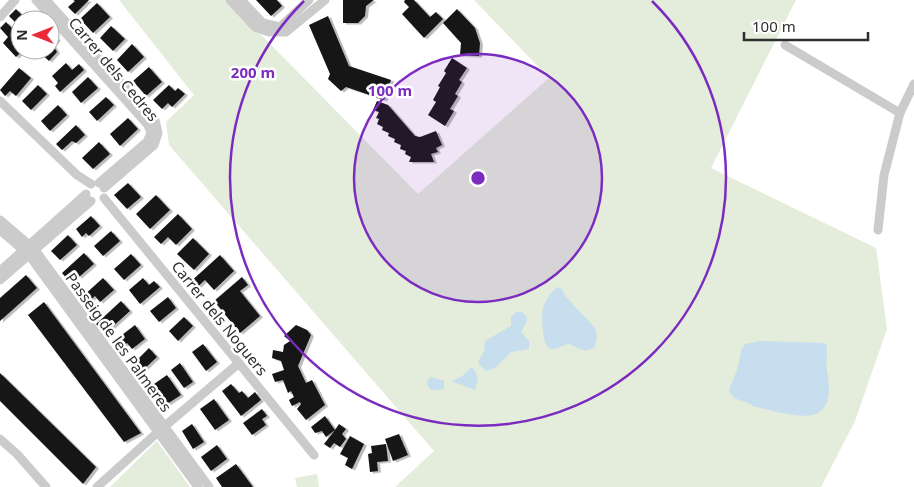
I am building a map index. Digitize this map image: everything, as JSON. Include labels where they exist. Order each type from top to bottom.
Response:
[{"type":"street","points":[[0,17],[15,0]]},
{"type":"street","name":"Carrer dels Cedres","points":[[36,0],[154,133]]},
{"type":"street","name":"Carrer dels Cedres","points":[[46,0],[155,120],[154,133]]},
{"type":"street","points":[[230,0],[256,27],[268,32],[286,32],[324,0]]},
{"type":"street","points":[[241,0],[263,23],[280,27],[309,0]]},
{"type":"street","points":[[785,45],[900,113]]},
{"type":"street","points":[[878,230],[884,175],[900,113],[914,84]]},
{"type":"street","points":[[0,101],[93,190],[98,202],[106,194],[93,190]]},
{"type":"street","points":[[0,280],[93,190],[154,145],[154,133]]},
{"type":"street","name":"Carrer dels Noguers","points":[[104,198],[314,455]]},
{"type":"street","name":"Passeig de les Palmeres","points":[[0,220],[29,250],[161,429],[209,487]]},
{"type":"street","name":"Passeig de les Palmeres","points":[[0,230],[29,250]]},
{"type":"street","points":[[0,271],[29,250]]},
{"type":"street","points":[[97,487],[161,429],[239,363]]},
{"type":"street","name":"Passeig de les Palmeres","points":[[161,429],[198,487]]},
{"type":"street","points":[[0,439],[17,454],[46,487]]},
{"type":"green space","points":[[119,0],[227,0],[418,194],[549,78],[474,0],[796,0],[711,168],[876,248],[887,329],[855,421],[821,487],[395,487],[434,451],[169,145],[166,122],[194,95]]},
{"type":"green space","points":[[157,441],[190,487],[110,487]]},
{"type":"green space","points":[[317,474],[319,487],[297,487],[295,478]]},
{"type":"water","points":[[557,287],[562,289],[566,297],[595,328],[597,335],[595,347],[585,350],[569,344],[552,349],[547,347],[542,323],[542,311],[547,299]]},
{"type":"water","points":[[516,312],[522,312],[527,317],[521,332],[529,341],[529,349],[511,352],[495,368],[486,371],[478,363],[484,351],[485,341],[511,326],[511,317]]},
{"type":"water","points":[[760,341],[826,344],[829,391],[826,405],[819,412],[809,416],[782,413],[752,406],[734,398],[729,391],[737,370],[742,348],[745,344]]},
{"type":"water","points":[[471,368],[474,369],[478,379],[475,390],[451,381],[461,377]]},
{"type":"water","points":[[431,377],[444,381],[444,389],[432,390],[428,387],[427,381]]},
{"type":"building","points":[[73,0],[89,0],[75,14],[68,7],[75,1]]},
{"type":"building","points":[[256,0],[277,0],[282,6],[271,16]]},
{"type":"building","points":[[343,0],[374,0],[366,6],[365,16],[358,23],[343,23]]},
{"type":"building","points":[[405,0],[414,0],[430,17],[436,12],[443,19],[424,38],[402,14],[409,7],[404,2]]},
{"type":"building","points":[[97,3],[110,17],[93,33],[80,19]]},
{"type":"building","points":[[457,9],[475,28],[480,43],[479,56],[460,55],[461,43],[443,23]]},
{"type":"building","points":[[328,16],[349,66],[391,80],[384,100],[346,87],[341,91],[328,79],[330,74],[309,25]]},
{"type":"building","points":[[6,22],[10,26],[10,51],[3,43],[8,37],[0,28]]},
{"type":"building","points":[[111,26],[125,39],[113,51],[100,38]]},
{"type":"building","points":[[132,44],[144,57],[128,72],[117,60]]},
{"type":"building","points":[[452,58],[467,68],[459,80],[462,82],[455,94],[458,96],[450,109],[454,111],[445,126],[428,115],[436,102],[433,100],[440,87],[438,86],[446,73],[444,71]]},
{"type":"building","points":[[66,63],[72,70],[79,64],[84,70],[60,92],[55,86],[58,83],[52,76]]},
{"type":"building","points":[[149,67],[162,82],[146,96],[133,81]]},
{"type":"building","points":[[19,68],[31,78],[16,96],[10,91],[5,96],[0,90]]},
{"type":"building","points":[[88,77],[98,88],[81,103],[72,92]]},
{"type":"building","points":[[38,85],[47,94],[31,110],[22,101]]},
{"type":"building","points":[[169,85],[175,91],[178,88],[185,94],[172,107],[168,103],[162,109],[153,100]]},
{"type":"building","points":[[106,97],[114,105],[97,121],[89,112]]},
{"type":"building","points":[[377,101],[388,105],[415,136],[420,137],[436,131],[442,145],[436,148],[438,152],[431,154],[434,162],[409,162],[411,157],[405,154],[406,151],[400,149],[401,145],[394,142],[395,139],[388,136],[389,133],[382,130],[383,127],[377,124],[379,119],[376,118],[379,112],[373,110]]},
{"type":"building","points":[[58,105],[67,115],[50,131],[41,121]]},
{"type":"building","points":[[128,118],[138,129],[120,146],[110,134]]},
{"type":"building","points":[[76,125],[85,135],[76,143],[72,141],[62,150],[56,144]]},
{"type":"building","points":[[99,142],[110,154],[93,169],[82,158]]},
{"type":"building","points":[[128,183],[141,197],[127,209],[114,195]]},
{"type":"building","points":[[156,195],[170,210],[150,229],[136,214]]},
{"type":"building","points":[[178,214],[192,229],[176,245],[168,237],[161,244],[154,237]]},
{"type":"building","points":[[91,216],[100,226],[89,236],[86,233],[82,237],[76,229]]},
{"type":"building","points":[[111,231],[120,241],[103,256],[94,246]]},
{"type":"building","points":[[68,235],[77,245],[60,260],[51,251]]},
{"type":"building","points":[[193,238],[209,254],[194,270],[177,254]]},
{"type":"building","points":[[84,253],[94,264],[79,277],[75,273],[68,280],[62,273]]},
{"type":"building","points":[[131,254],[141,265],[124,280],[114,269]]},
{"type":"building","points":[[220,255],[234,271],[214,290],[205,280],[193,291],[188,284]]},
{"type":"building","points":[[26,275],[37,288],[0,321],[0,298]]},
{"type":"building","points":[[242,277],[248,285],[240,291],[260,316],[240,333],[214,301]]},
{"type":"building","points":[[103,278],[114,290],[100,302],[95,296],[88,302],[83,296]]},
{"type":"building","points":[[143,278],[149,285],[154,281],[160,287],[140,304],[129,290]]},
{"type":"building","points":[[168,297],[176,308],[159,322],[150,311]]},
{"type":"building","points":[[121,301],[130,311],[110,329],[106,324],[101,329],[96,324]]},
{"type":"building","points":[[44,302],[141,433],[124,442],[28,315]]},
{"type":"building","points":[[184,317],[193,326],[178,341],[169,331]]},
{"type":"building","points":[[135,325],[145,339],[132,349],[127,343],[120,348],[114,341]]},
{"type":"building","points":[[296,325],[307,330],[311,335],[298,366],[306,383],[312,380],[325,405],[306,420],[297,409],[301,404],[300,402],[292,406],[289,400],[294,397],[291,391],[288,393],[283,380],[275,382],[272,374],[284,370],[281,361],[272,358],[273,350],[283,352],[284,345],[290,341],[284,336]]},
{"type":"building","points":[[203,344],[217,362],[206,371],[192,352]]},
{"type":"building","points":[[149,348],[157,357],[141,372],[133,364]]},
{"type":"building","points":[[180,363],[193,382],[184,388],[171,370]]},
{"type":"building","points":[[0,373],[96,467],[83,484],[0,401]]},
{"type":"building","points":[[167,375],[181,395],[167,404],[154,384]]},
{"type":"building","points":[[231,384],[239,393],[242,391],[248,398],[255,392],[261,400],[241,416],[222,391]]},
{"type":"building","points":[[214,399],[229,420],[215,430],[200,409]]},
{"type":"building","points":[[262,409],[267,416],[262,419],[266,425],[252,435],[243,423]]},
{"type":"building","points":[[325,416],[335,430],[326,437],[322,431],[315,433],[311,427]]},
{"type":"building","points":[[192,424],[204,442],[193,449],[182,431]]},
{"type":"building","points":[[339,424],[346,429],[342,434],[346,439],[340,447],[334,443],[330,448],[324,444]]},
{"type":"building","points":[[399,434],[408,455],[393,461],[385,439]]},
{"type":"building","points":[[350,436],[364,444],[352,469],[345,465],[348,458],[340,454]]},
{"type":"building","points":[[386,444],[388,461],[377,462],[378,471],[370,472],[368,454],[372,453],[371,446]]},
{"type":"building","points":[[217,445],[227,459],[211,471],[201,457]]},
{"type":"building","points":[[236,464],[253,487],[222,487],[216,478]]}]
